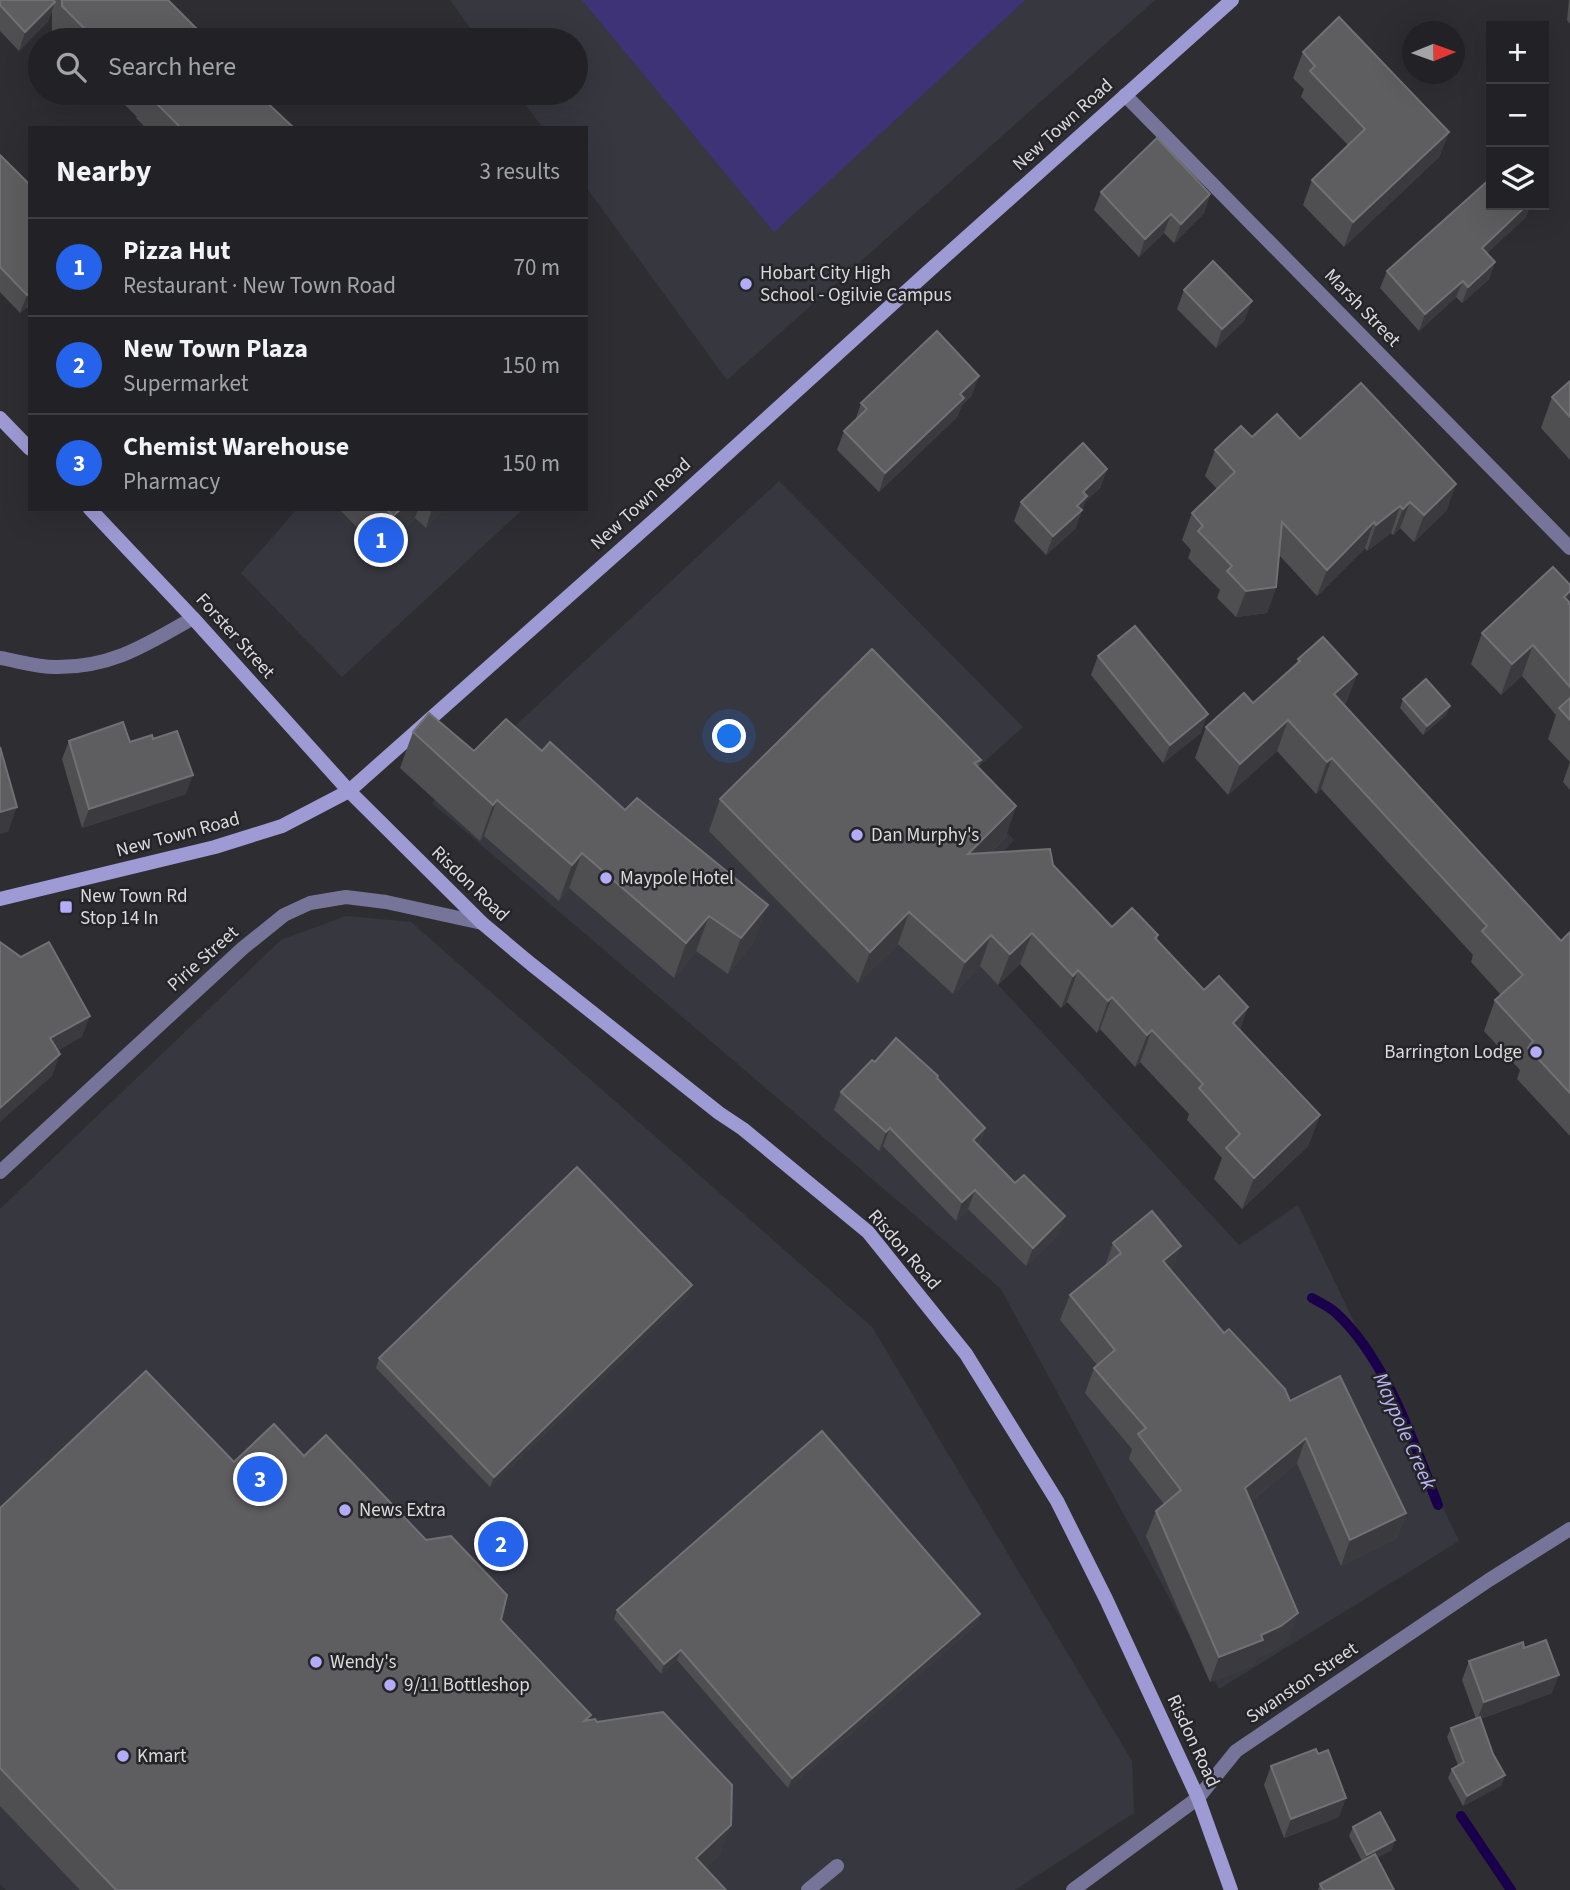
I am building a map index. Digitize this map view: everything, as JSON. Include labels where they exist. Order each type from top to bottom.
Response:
[{"type":"street","name":"New Town Road","points":[[0,899],[215,847],[282,826],[349,791],[1232,0]]},
{"type":"street","name":"Marsh Street","points":[[1125,95],[1570,548]]},
{"type":"street","points":[[0,418],[28,447]]},
{"type":"street","name":"Forster Street","points":[[92,511],[193,618],[349,791]]},
{"type":"street","points":[[0,658],[52,667],[91,665],[135,651],[193,618]]},
{"type":"street","name":"Risdon Road","points":[[349,791],[482,923],[541,973],[743,1129],[867,1232],[966,1354],[1057,1501],[1107,1600],[1198,1798],[1231,1890]]},
{"type":"street","name":"Pirie Street","points":[[0,1172],[243,948],[284,915],[310,903],[346,897],[386,902],[482,923]]},
{"type":"street","name":"Swanston Street","points":[[1073,1890],[1198,1798],[1236,1751],[1489,1580],[1570,1529]]},
{"type":"street","points":[[808,1890],[837,1866]]},
{"type":"shaded area","name":"Hobart City High School - Ogilvie Campus","points":[[450,0],[1155,0],[727,380],[588,190],[588,126],[542,126],[526,105],[588,105],[588,28],[470,28]]},
{"type":"shaded area","points":[[582,0],[1025,0],[774,232]]},
{"type":"shaded area","points":[[779,481],[1023,727],[967,777],[980,804],[1014,840],[939,921],[1239,1245],[1298,1205],[1459,1541],[1219,1689],[1001,1289],[432,803]]},
{"type":"shaded area","points":[[295,511],[521,511],[342,677],[241,573]]},
{"type":"shaded area","points":[[346,916],[411,922],[872,1327],[1132,1761],[1134,1813],[1015,1890],[6,1890],[0,1884],[0,1209],[281,940]]},
{"type":"building","points":[[0,0],[55,2],[25,32],[0,5]]},
{"type":"building","points":[[62,0],[168,0],[196,28],[84,28],[62,6]]},
{"type":"building","points":[[1339,17],[1449,132],[1353,222],[1312,180],[1365,129],[1310,71],[1315,66],[1303,52]]},
{"type":"building","points":[[158,105],[270,105],[292,126],[179,126]]},
{"type":"building","points":[[1157,138],[1210,194],[1181,224],[1171,214],[1145,239],[1101,192]]},
{"type":"building","points":[[0,155],[28,183],[27,295],[0,267]]},
{"type":"building","points":[[1486,182],[1486,210],[1522,210],[1482,248],[1495,262],[1468,287],[1463,281],[1425,314],[1387,271]]},
{"type":"building","points":[[1213,261],[1252,301],[1222,329],[1184,290]]},
{"type":"building","points":[[937,331],[979,376],[960,394],[964,398],[885,473],[844,431],[867,409],[861,403]]},
{"type":"building","points":[[1570,381],[1570,417],[1552,397]]},
{"type":"building","points":[[1361,383],[1456,484],[1424,515],[1410,502],[1403,509],[1400,506],[1376,525],[1374,522],[1327,570],[1282,522],[1276,587],[1246,591],[1227,571],[1232,566],[1198,531],[1203,526],[1192,513],[1235,472],[1215,450],[1241,426],[1252,437],[1277,414],[1300,439]]},
{"type":"building","points":[[1083,443],[1107,469],[1083,492],[1087,496],[1077,506],[1082,510],[1053,536],[1021,502]]},
{"type":"building","points":[[1553,567],[1570,585],[1570,591],[1564,597],[1570,603],[1570,687],[1533,645],[1512,664],[1482,633]]},
{"type":"building","points":[[1135,626],[1208,714],[1170,745],[1098,656]]},
{"type":"building","points":[[1323,637],[1357,674],[1334,694],[1561,941],[1570,932],[1570,1093],[1528,1048],[1533,1041],[1495,1000],[1523,975],[1482,931],[1487,926],[1332,758],[1327,762],[1288,720],[1240,764],[1206,727],[1244,693],[1253,703]]},
{"type":"building","points":[[872,649],[981,760],[974,763],[1016,806],[968,854],[1050,849],[1053,865],[1112,927],[1132,908],[1158,935],[1155,938],[1204,990],[1219,976],[1248,1007],[1233,1023],[1320,1115],[1254,1178],[1226,1148],[1240,1134],[1199,1088],[1203,1084],[1152,1030],[1147,1035],[1112,997],[1108,1001],[1078,970],[1073,976],[1032,933],[1010,954],[991,935],[965,962],[909,912],[870,952],[720,799]]},
{"type":"building","points":[[1426,679],[1450,706],[1427,726],[1403,699]]},
{"type":"building","points":[[1570,698],[1570,720],[1559,708]]},
{"type":"building","points":[[429,713],[474,751],[506,719],[542,751],[550,742],[625,810],[637,798],[768,905],[741,938],[709,916],[686,943],[582,853],[572,865],[497,800],[493,805],[413,732]]},
{"type":"building","points":[[123,722],[130,742],[152,735],[153,739],[177,731],[193,775],[89,809],[69,741]]},
{"type":"building","points":[[0,747],[17,807],[0,812]]},
{"type":"building","points":[[0,942],[21,957],[49,942],[90,1016],[50,1038],[60,1054],[0,1108]]},
{"type":"building","points":[[896,1038],[938,1076],[985,1128],[973,1140],[1015,1183],[1024,1175],[1065,1216],[1033,1248],[975,1190],[962,1202],[890,1128],[886,1132],[841,1092],[872,1060],[875,1062]]},
{"type":"building","points":[[577,1167],[692,1285],[494,1477],[379,1358]]},
{"type":"building","points":[[1152,1211],[1181,1246],[1163,1261],[1224,1333],[1229,1329],[1285,1389],[1290,1401],[1340,1376],[1406,1513],[1350,1540],[1306,1438],[1245,1488],[1298,1613],[1281,1626],[1261,1635],[1263,1640],[1219,1657],[1156,1511],[1181,1490],[1138,1434],[1146,1428],[1094,1368],[1115,1350],[1070,1295],[1121,1253],[1113,1243]]},
{"type":"building","points":[[146,1371],[234,1462],[274,1424],[304,1456],[326,1435],[426,1540],[451,1536],[507,1595],[501,1620],[591,1715],[584,1721],[595,1719],[597,1722],[663,1712],[732,1785],[731,1825],[696,1858],[726,1890],[116,1890],[0,1768],[0,1508]]},
{"type":"building","points":[[822,1431],[980,1614],[792,1778],[681,1650],[664,1664],[617,1610]]},
{"type":"building","points":[[1546,1640],[1559,1675],[1484,1702],[1469,1661],[1523,1642],[1524,1648]]},
{"type":"building","points":[[1480,1717],[1493,1754],[1505,1775],[1467,1796],[1452,1769],[1464,1762],[1451,1728]]},
{"type":"building","points":[[1316,1749],[1318,1754],[1328,1750],[1346,1798],[1291,1819],[1271,1766]]},
{"type":"building","points":[[1380,1812],[1395,1840],[1367,1855],[1353,1827]]},
{"type":"building","points":[[1375,1854],[1394,1890],[1323,1890],[1320,1884]]},
{"type":"waterway","name":"Maypole Creek","points":[[1312,1298],[1335,1312],[1353,1331],[1384,1377],[1397,1402],[1438,1505]]},
{"type":"waterway","name":"Maypole Creek","points":[[1461,1816],[1511,1890]]},
{"type":"place","name":"Hobart City High School - Ogilvie Campus","points":[[746,284]]},
{"type":"place","name":"Pizza Hut","points":[[381,540]]},
{"type":"place","name":"Dan Murphy's","points":[[857,835]]},
{"type":"place","name":"Maypole Hotel","points":[[606,878]]},
{"type":"place","name":"New Town Rd Stop 14 In","points":[[66,907]]},
{"type":"place","name":"Barrington Lodge","points":[[1536,1052]]},
{"type":"place","name":"Chemist Warehouse","points":[[260,1479]]},
{"type":"place","name":"News Extra","points":[[345,1510]]},
{"type":"place","name":"New Town Plaza","points":[[501,1544]]},
{"type":"place","name":"Wendy's","points":[[316,1662]]},
{"type":"place","name":"9/11 Bottleshop","points":[[390,1685]]},
{"type":"place","name":"Kmart","points":[[123,1756]]}]
